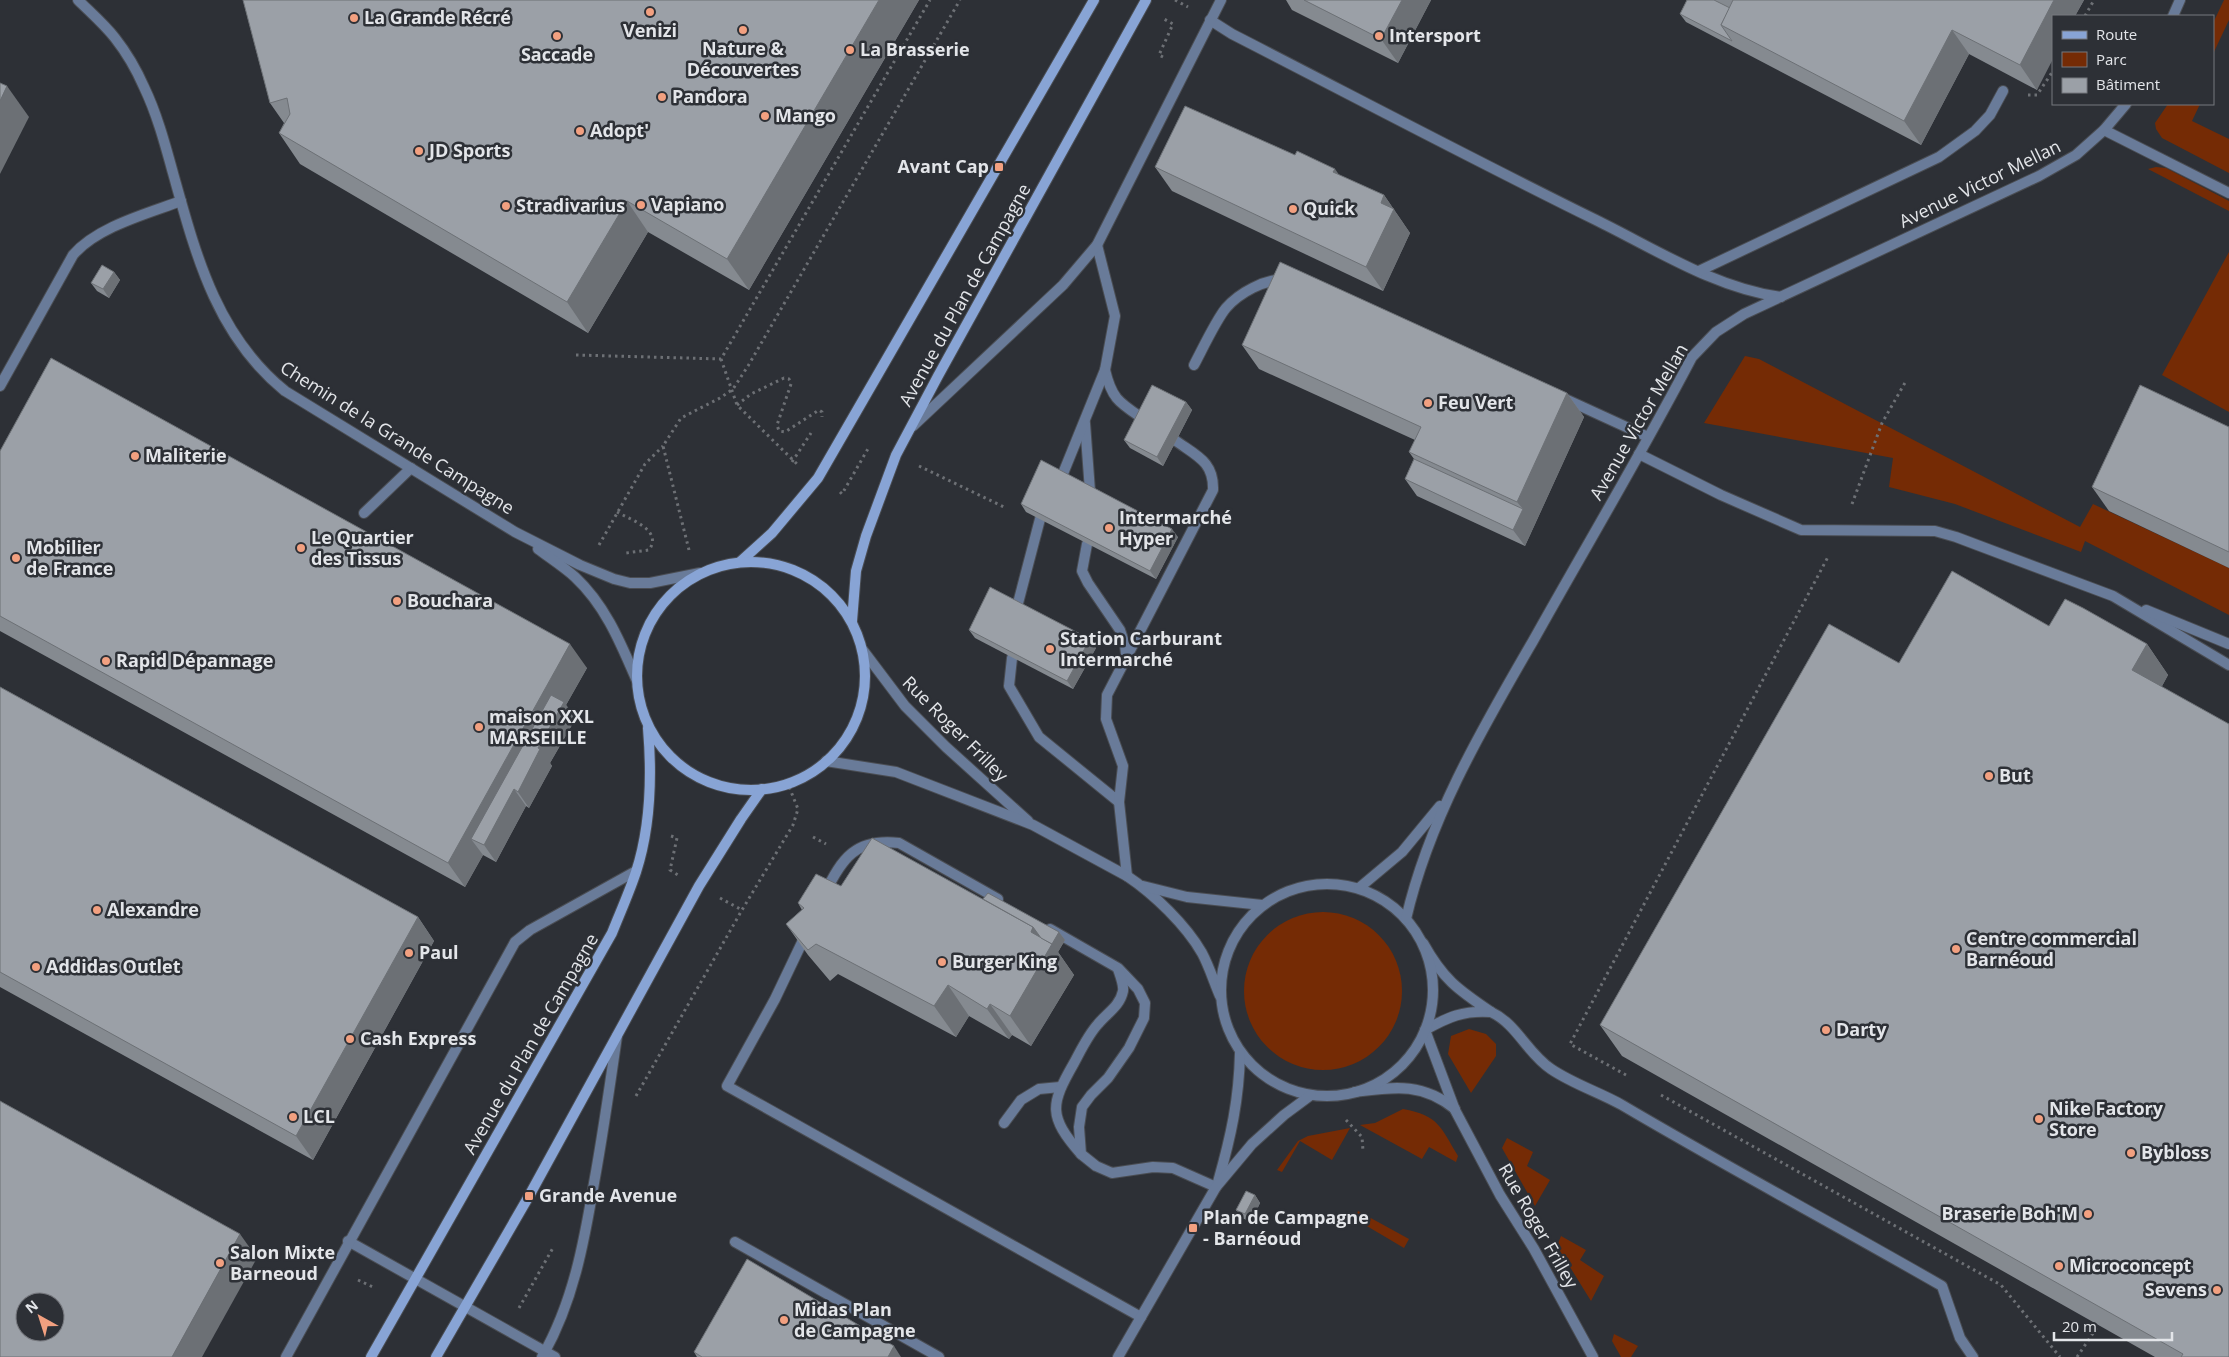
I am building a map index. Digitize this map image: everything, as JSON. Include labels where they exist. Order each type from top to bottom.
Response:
[{"type":"main road","name":"Avenue du Plan de Campagne","points":[[740,562],[772,533],[818,478],[1094,0]]},
{"type":"main road","name":"Avenue du Plan de Campagne","points":[[852,621],[856,570],[866,536],[896,455],[1144,4]]},
{"type":"main road","points":[[740,562],[766,562],[792,569],[816,582],[836,599],[852,621],[862,649],[865,679],[860,710],[846,738],[826,761],[808,774],[788,784],[762,789],[734,789],[707,781],[683,767],[662,748],[647,724],[640,703],[637,681],[639,654],[647,630],[660,607],[678,588],[700,574],[719,566],[740,562]]},
{"type":"main road","name":"Avenue du Plan de Campagne","points":[[371,1357],[612,933],[636,871],[645,829],[651,772],[647,724]]},
{"type":"main road","points":[[436,1357],[529,1196],[700,886],[741,819],[762,789]]},
{"type":"street","name":"Chemin de la Grande Campagne","points":[[78,0],[115,38],[144,86],[159,124],[181,201],[212,293],[225,322],[255,363],[286,391],[515,532],[580,565],[614,579],[630,582],[650,583],[700,574]]},
{"type":"street","points":[[910,428],[1063,285],[1097,245],[1221,0]]},
{"type":"street","points":[[2173,15],[2180,0]]},
{"type":"street","points":[[1210,20],[1232,34],[1699,271],[1753,293],[1781,297]]},
{"type":"street","points":[[1699,271],[1940,157],[1976,131],[1990,115],[2003,91]]},
{"type":"street","name":"Avenue Victor Mellan","points":[[1406,919],[1424,854],[1452,789],[1490,717],[1692,357],[1698,350],[1716,332],[1744,314],[2039,176],[2076,155],[2104,130],[2125,105]]},
{"type":"street","points":[[2104,130],[2229,193]]},
{"type":"street","points":[[0,386],[73,255],[82,245],[104,232],[181,201]]},
{"type":"street","points":[[1062,476],[1105,370],[1115,316],[1097,245]]},
{"type":"street","points":[[1194,365],[1226,308],[1248,291],[1270,279],[1299,278]]},
{"type":"street","points":[[1105,370],[1112,394],[1123,405],[1145,420]]},
{"type":"street","points":[[1550,392],[1648,437]]},
{"type":"street","points":[[1085,419],[1090,491]]},
{"type":"street","points":[[1127,876],[1119,802],[1123,766],[1106,719],[1107,695],[1213,490],[1213,477],[1207,464],[1176,441]]},
{"type":"street","points":[[1639,454],[1721,495],[1801,530],[1935,531],[1956,537],[2113,596],[2229,644]]},
{"type":"street","points":[[364,513],[411,468]]},
{"type":"street","points":[[1017,607],[1040,519]]},
{"type":"street","name":"Chemin de la Grande Campagne","points":[[515,532],[576,578],[595,600],[618,637],[637,681]]},
{"type":"street","points":[[1087,544],[1082,571],[1120,630],[1126,656]]},
{"type":"street","points":[[2113,596],[2229,665]]},
{"type":"street","name":"Rue Roger Frilley","points":[[862,649],[905,706],[946,747],[1033,825]]},
{"type":"street","points":[[1012,658],[1009,686],[1039,737],[1119,802]]},
{"type":"street","name":"Rue Roger Frilley","points":[[826,761],[896,772],[1033,825],[1127,876],[1141,885],[1174,917],[1202,952],[1220,997]]},
{"type":"street","name":"Avenue Victor Mellan","points":[[1358,888],[1402,852],[1432,817],[1452,789]]},
{"type":"street","points":[[821,902],[838,867],[847,856],[866,845],[882,841],[899,843],[1008,905]]},
{"type":"street","points":[[286,1357],[348,1241],[515,942],[530,930],[636,871]]},
{"type":"street","points":[[1423,943],[1431,971],[1432,1002],[1425,1030],[1410,1056],[1394,1072],[1376,1084],[1355,1092],[1333,1096],[1311,1095],[1284,1088],[1260,1073],[1240,1053],[1226,1026],[1220,997],[1224,962],[1238,930],[1262,905],[1292,889],[1325,883],[1358,888],[1384,900],[1406,919],[1423,943],[1437,969],[1447,979],[1491,1012],[1508,1022],[1533,1054],[1551,1069],[1619,1104],[1698,1151],[1942,1286],[1960,1338],[1973,1357]]},
{"type":"street","name":"Rue Roger Frilley","points":[[1141,885],[1187,897],[1262,905]]},
{"type":"street","points":[[812,920],[774,999],[726,1086],[1141,1318]]},
{"type":"street","points":[[1042,924],[1118,968],[1138,989],[1145,1003],[1144,1018],[1128,1048],[1108,1078],[1082,1107],[1079,1127],[1082,1154]]},
{"type":"street","points":[[1118,968],[1124,989],[1118,1004],[1092,1031],[1060,1087],[1055,1102],[1058,1118],[1066,1136],[1096,1166],[1112,1173],[1153,1166],[1173,1168],[1216,1187]]},
{"type":"street","points":[[1425,1030],[1460,1013],[1474,1011],[1491,1012]]},
{"type":"street","name":"Rue Roger Frilley","points":[[1425,1030],[1436,1064],[1455,1110],[1500,1195],[1534,1249],[1593,1357]]},
{"type":"street","points":[[543,1354],[568,1300],[585,1239],[618,1035]]},
{"type":"street","points":[[1216,1187],[1232,1131],[1240,1089],[1240,1053]]},
{"type":"street","points":[[1004,1123],[1021,1100],[1039,1089],[1060,1087]]},
{"type":"street","name":"Rue Roger Frilley","points":[[1355,1092],[1406,1088],[1428,1092],[1440,1098],[1455,1110]]},
{"type":"street","points":[[1118,1357],[1216,1187],[1252,1144],[1284,1114],[1311,1095]]},
{"type":"street","points":[[348,1241],[464,1306],[543,1354],[556,1357]]},
{"type":"street","points":[[735,1242],[939,1357]]},
{"type":"path","points":[[721,358],[930,0]]},
{"type":"path","points":[[605,548],[599,545],[645,464],[663,446],[681,418],[720,398],[733,389],[748,366],[960,0]]},
{"type":"path","points":[[2086,15],[2094,0]]},
{"type":"path","points":[[1144,4],[1173,24],[1158,55],[1186,69]]},
{"type":"path","points":[[2003,91],[2032,96],[2037,95],[2052,73]]},
{"type":"path","points":[[576,355],[721,358]]},
{"type":"path","points":[[721,358],[737,405],[754,423]]},
{"type":"path","points":[[737,405],[751,394],[784,378],[789,379],[792,384],[777,425],[779,431],[785,432],[819,410],[822,412],[822,416],[817,424]]},
{"type":"path","points":[[1871,454],[1882,423],[1906,381]]},
{"type":"path","points":[[792,462],[812,431]]},
{"type":"path","points":[[663,446],[687,544],[700,574]]},
{"type":"path","points":[[617,512],[649,530],[653,538],[653,545],[649,550],[627,553],[619,552]]},
{"type":"path","points":[[1630,1078],[1570,1044],[1814,585]]},
{"type":"path","points":[[636,1097],[742,910],[794,826],[798,809],[788,784]]},
{"type":"path","points":[[645,829],[677,838],[670,870],[742,910]]},
{"type":"path","points":[[1656,1092],[2001,1286],[2060,1357]]},
{"type":"path","points":[[1346,1120],[1362,1137],[1363,1151]]},
{"type":"path","points":[[507,1331],[559,1238]]},
{"type":"path","points":[[2077,1357],[2102,1319]]},
{"type":"green space","points":[[2224,0],[2229,0],[2229,20],[2214,52],[2214,21]]},
{"type":"green space","points":[[2167,105],[2200,105],[2192,121],[2229,139],[2229,173],[2162,138],[2156,129],[2155,123]]},
{"type":"green space","points":[[2156,167],[2166,168],[2229,201],[2229,211],[2148,169]]},
{"type":"green space","points":[[2229,252],[2229,412],[2162,375]]},
{"type":"green space","points":[[1745,356],[1759,359],[2080,527],[2093,504],[2229,568],[2229,615],[2085,541],[2081,552],[1955,504],[1889,487],[1893,458],[1704,423]]},
{"type":"green space","points":[[1331,912],[1346,915],[1360,921],[1379,935],[1389,947],[1399,968],[1402,991],[1399,1014],[1389,1035],[1379,1047],[1367,1057],[1346,1067],[1331,1070],[1315,1070],[1300,1067],[1279,1057],[1257,1035],[1245,1006],[1244,983],[1247,968],[1257,947],[1279,925],[1308,913]]},
{"type":"green space","points":[[1469,1029],[1486,1034],[1496,1044],[1496,1056],[1471,1093],[1448,1054],[1451,1036]]},
{"type":"green space","points":[[1403,1109],[1424,1115],[1437,1124],[1458,1156],[1456,1162],[1429,1147],[1422,1159],[1360,1125],[1375,1123]]},
{"type":"green space","points":[[1350,1128],[1332,1160],[1300,1141],[1282,1172],[1277,1170],[1298,1141],[1308,1136]]},
{"type":"green space","points":[[1507,1138],[1533,1152],[1527,1166],[1550,1180],[1535,1206],[1502,1148]]},
{"type":"green space","points":[[1358,1211],[1409,1239],[1404,1248],[1355,1219]]},
{"type":"green space","points":[[1561,1236],[1586,1250],[1580,1260],[1604,1276],[1591,1301],[1557,1246]]},
{"type":"green space","points":[[1614,1334],[1638,1346],[1631,1357],[1621,1357],[1612,1341]]},
{"type":"building","points":[[243,0],[879,0],[727,259],[627,201],[567,302],[279,133],[290,114],[287,98],[270,103]]},
{"type":"building","points":[[1304,0],[1402,0],[1381,39]]},
{"type":"building","points":[[1687,0],[1714,0],[1730,8],[1721,25],[1732,41],[1680,14]]},
{"type":"building","points":[[1733,0],[2054,0],[2020,65],[1952,30],[1904,121],[1721,25]]},
{"type":"building","points":[[0,83],[7,86],[0,101]]},
{"type":"building","points":[[1185,106],[1295,155],[1297,151],[1335,169],[1333,172],[1384,195],[1381,203],[1394,209],[1366,267],[1155,167]]},
{"type":"building","points":[[1280,262],[1567,393],[1517,502],[1409,452],[1421,427],[1242,345]]},
{"type":"building","points":[[102,265],[114,272],[103,289],[91,283]]},
{"type":"building","points":[[51,358],[570,644],[448,863],[0,616],[0,451]]},
{"type":"building","points":[[1152,385],[1186,402],[1157,457],[1124,440]]},
{"type":"building","points":[[2140,385],[2229,427],[2229,552],[2092,487]]},
{"type":"building","points":[[1414,459],[1523,509],[1513,530],[1405,479]]},
{"type":"building","name":"Intermarché Hyper","points":[[1041,460],[1172,529],[1150,571],[1021,504]]},
{"type":"building","name":"Centre commercial Barnéoud","points":[[1952,571],[2049,626],[2065,599],[2083,608],[2147,644],[2132,670],[2229,724],[2229,1357],[2181,1357],[2183,1354],[1600,1025],[1829,624],[1899,663]]},
{"type":"building","points":[[990,587],[1090,639],[1067,681],[969,630]]},
{"type":"building","points":[[0,687],[418,917],[296,1136],[0,972]]},
{"type":"building","points":[[551,695],[564,702],[538,748],[540,749],[518,792],[514,789],[484,845],[471,839]]},
{"type":"building","points":[[872,838],[1033,927],[1031,932],[1052,944],[1010,1016],[990,1004],[987,1009],[948,985],[934,1006],[816,944],[808,950],[786,924],[804,908],[798,903],[816,874],[841,886]]},
{"type":"building","points":[[988,893],[1059,932],[1052,944],[1041,938],[1033,927],[983,899]]},
{"type":"building","points":[[0,1101],[240,1234],[172,1357],[0,1357]]},
{"type":"building","points":[[1246,1191],[1255,1195],[1245,1214],[1236,1210]]},
{"type":"building","points":[[747,1259],[894,1346],[888,1357],[702,1357],[694,1352]]},
{"type":"place","name":"Venizi","points":[[650,12]]},
{"type":"place","name":"La Grande Récré","points":[[354,18]]},
{"type":"place","name":"Nature & Découvertes","points":[[743,30]]},
{"type":"place","name":"Saccade","points":[[557,36]]},
{"type":"place","name":"Intersport","points":[[1379,36]]},
{"type":"place","name":"La Brasserie","points":[[850,50]]},
{"type":"place","name":"Pandora","points":[[662,97]]},
{"type":"place","name":"Mango","points":[[765,116]]},
{"type":"place","name":"Adopt'","points":[[580,131]]},
{"type":"place","name":"JD Sports","points":[[419,151]]},
{"type":"place","name":"Avant Cap","points":[[999,167]]},
{"type":"place","name":"Vapiano","points":[[641,205]]},
{"type":"place","name":"Stradivarius","points":[[506,206]]},
{"type":"place","name":"Quick","points":[[1293,209]]},
{"type":"place","name":"Feu Vert","points":[[1428,403]]},
{"type":"place","name":"Maliterie","points":[[135,456]]},
{"type":"place","name":"Intermarché Hyper","points":[[1109,528]]},
{"type":"place","name":"Le Quartier des Tissus","points":[[301,548]]},
{"type":"place","name":"Mobilier de France","points":[[16,558]]},
{"type":"place","name":"Bouchara","points":[[397,601]]},
{"type":"place","name":"Station Carburant Intermarché","points":[[1050,649]]},
{"type":"place","name":"Rapid Dépannage","points":[[106,661]]},
{"type":"place","name":"maison XXL MARSEILLE","points":[[479,727]]},
{"type":"place","name":"But","points":[[1989,776]]},
{"type":"place","name":"Alexandre","points":[[97,910]]},
{"type":"place","name":"Centre commercial Barnéoud","points":[[1956,949]]},
{"type":"place","name":"Paul","points":[[409,953]]},
{"type":"place","name":"Burger King","points":[[942,962]]},
{"type":"place","name":"Addidas Outlet","points":[[36,967]]},
{"type":"place","name":"Darty","points":[[1826,1030]]},
{"type":"place","name":"Cash Express","points":[[350,1039]]},
{"type":"place","name":"LCL","points":[[293,1117]]},
{"type":"place","name":"Nike Factory Store","points":[[2039,1119]]},
{"type":"place","name":"Bybloss","points":[[2131,1153]]},
{"type":"place","name":"Grande Avenue","points":[[529,1196]]},
{"type":"place","name":"Braserie Boh'M","points":[[2088,1214]]},
{"type":"place","name":"Plan de Campagne - Barnéoud","points":[[1193,1228]]},
{"type":"place","name":"Salon Mixte Barneoud","points":[[220,1263]]},
{"type":"place","name":"Microconcept","points":[[2059,1266]]},
{"type":"place","name":"Sevens","points":[[2217,1290]]},
{"type":"place","name":"Midas Plan de Campagne","points":[[784,1320]]}]
